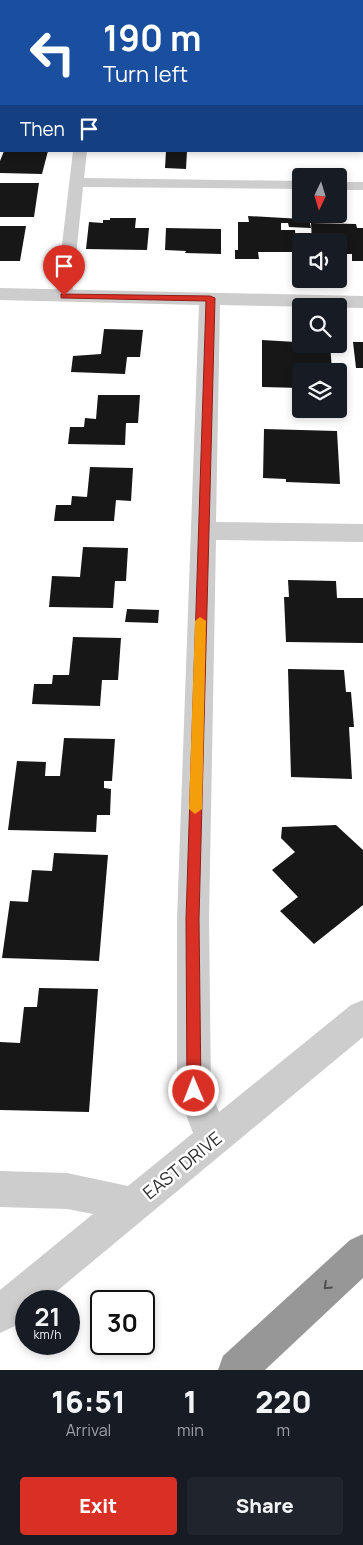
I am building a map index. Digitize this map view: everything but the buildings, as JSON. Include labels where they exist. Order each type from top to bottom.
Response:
[{"type":"highway","points":[[237,1370],[363,1253]]},
{"type":"street","points":[[0,294],[363,302]]},
{"type":"street","points":[[210,298],[192,919],[194,1091],[213,1140]]},
{"type":"street","points":[[203,531],[363,533]]},
{"type":"street","name":"EAST DRIVE","points":[[0,1314],[363,1016]]},
{"type":"street","points":[[0,1189],[67,1191],[134,1205]]},
{"type":"lane","points":[[64,296],[80,152]]},
{"type":"lane","points":[[77,182],[292,185]]},
{"type":"lane","points":[[348,186],[362,186]]},
{"type":"slow traffic","points":[[195,809],[200,621]]},
{"type":"route","points":[[64,296],[210,298],[192,919],[194,1091]]}]
